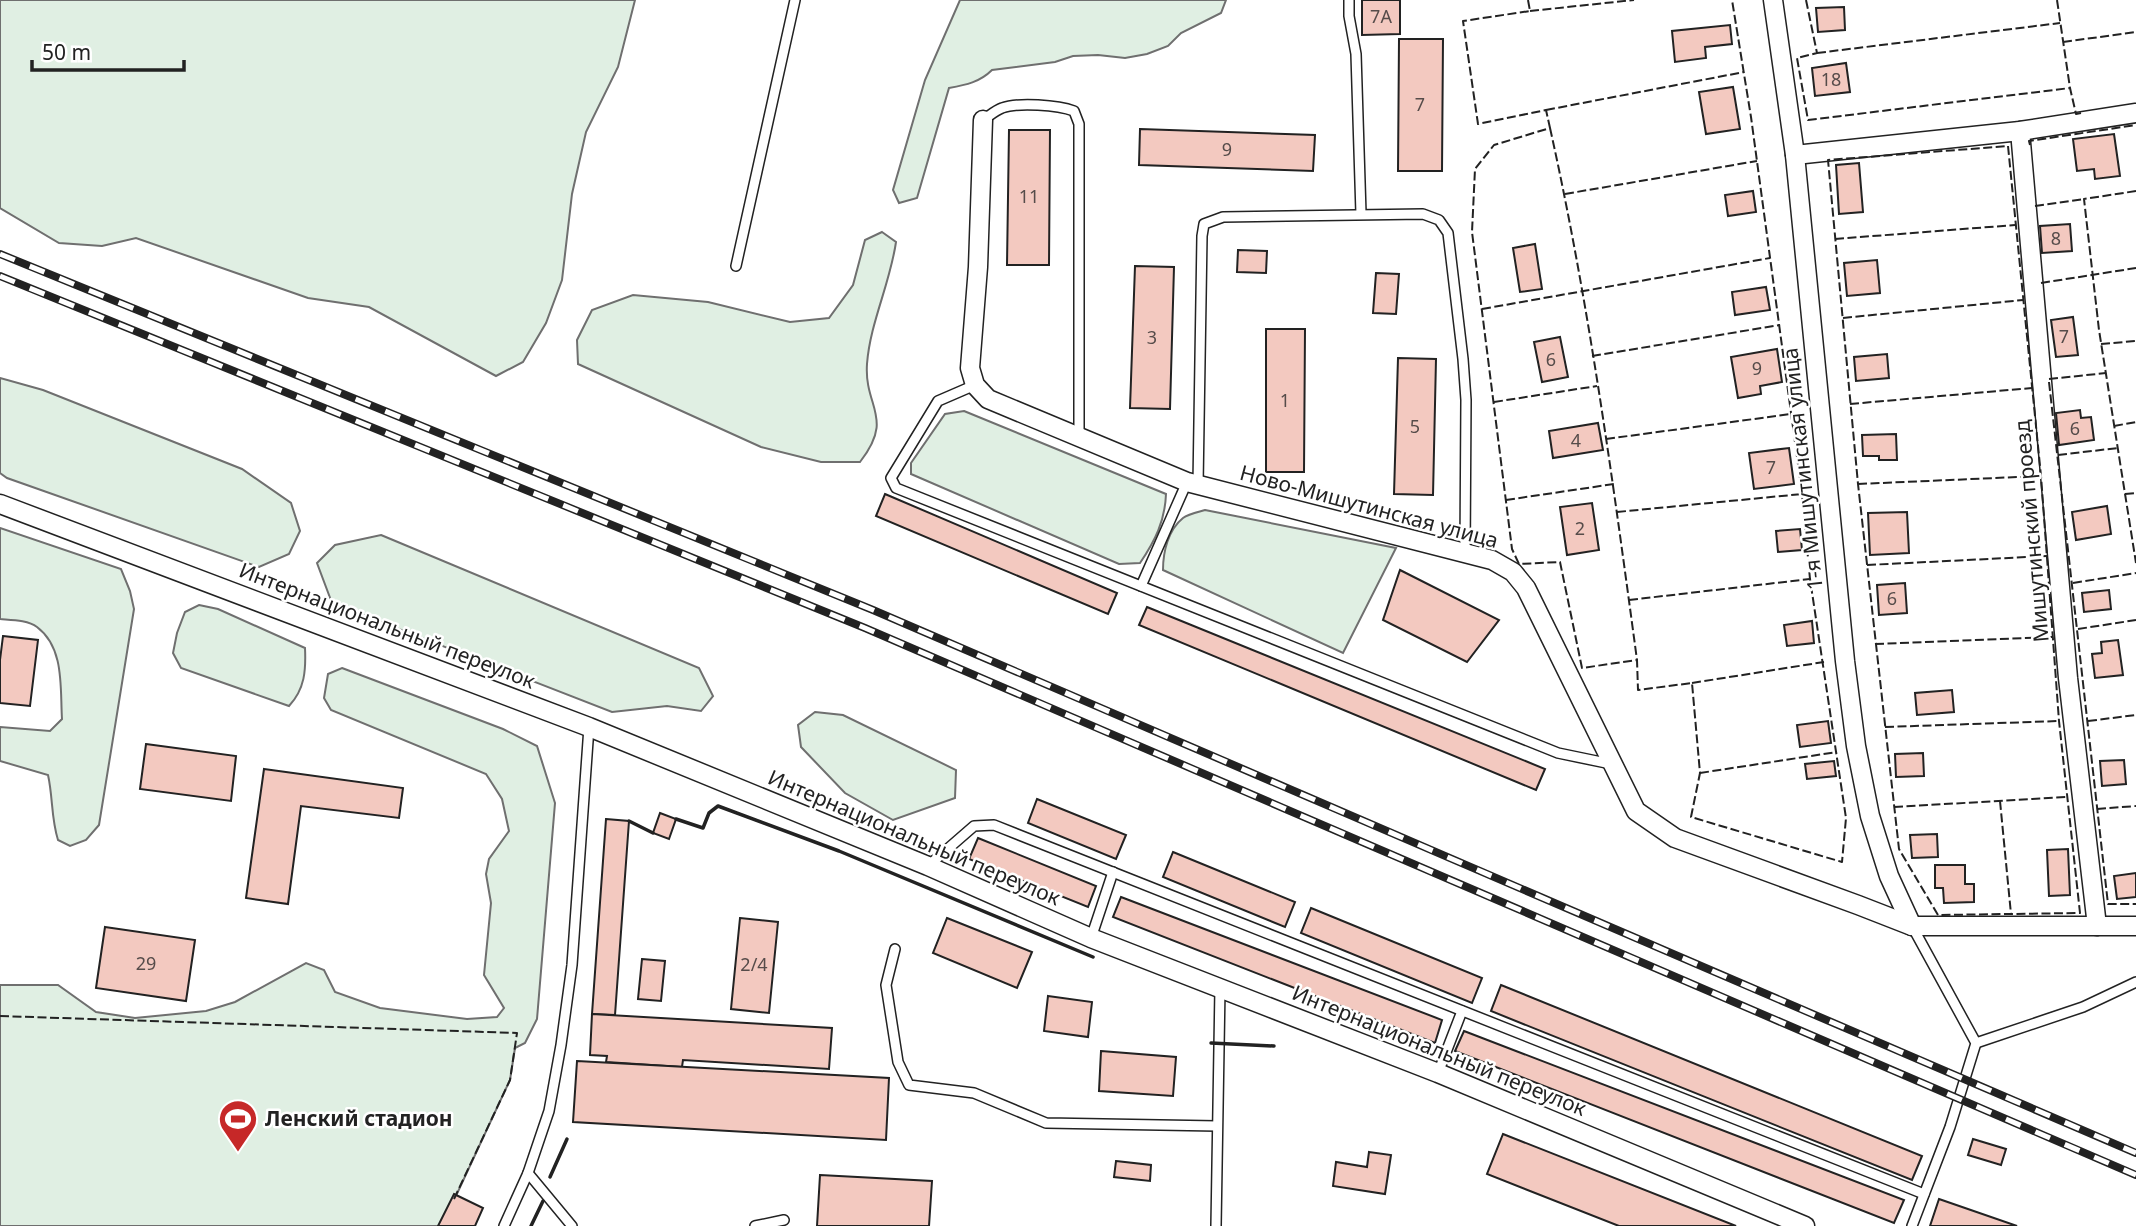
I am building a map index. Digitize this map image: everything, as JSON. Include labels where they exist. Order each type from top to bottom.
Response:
[{"type":"street","name":"1-я Мишутинская улица","points":[[1773,0],[1795,155],[1845,661],[1856,746],[1870,816],[1889,876],[1912,926]]},
{"type":"street","points":[[1795,155],[2020,131],[2136,113]]},
{"type":"street","points":[[975,385],[970,368],[978,267],[984,120]]},
{"type":"street","name":"Мишутинский проезд","points":[[2020,131],[2068,678],[2097,926]]},
{"type":"street","name":"Ново-Мишутинская улица","points":[[975,385],[988,399],[1192,483],[1492,560],[1513,572],[1527,587],[1636,811],[1675,838],[1912,926]]},
{"type":"street","name":"Интернациональный переулок","points":[[0,504],[589,727],[928,866],[1091,938],[1438,1073],[1805,1226]]},
{"type":"street","points":[[1912,926],[2136,926]]},
{"type":"lane","points":[[736,265],[795,0]]},
{"type":"lane","points":[[1349,0],[1356,54],[1361,214]]},
{"type":"lane","points":[[984,120],[1002,108],[1050,106],[1074,111],[1079,124],[1079,437]]},
{"type":"lane","points":[[1141,586],[1192,483],[1202,236],[1204,224],[1223,217],[1423,214],[1439,220],[1448,233],[1464,359],[1465,553]]},
{"type":"lane","points":[[975,385],[938,401],[891,478],[896,488],[1558,753],[1611,764]]},
{"type":"lane","points":[[504,1226],[528,1173],[549,1111],[561,1045],[572,965],[589,727]]},
{"type":"lane","points":[[928,866],[974,826],[994,825],[1924,1195]]},
{"type":"lane","points":[[1091,938],[1113,872]]},
{"type":"lane","points":[[1912,926],[1976,1043],[1950,1127],[1912,1226]]},
{"type":"lane","points":[[895,949],[886,985],[898,1062],[909,1085],[974,1093],[1046,1123],[1217,1126]]},
{"type":"lane","points":[[1976,1043],[2083,1007],[2136,982]]},
{"type":"lane","points":[[1216,1226],[1220,988]]},
{"type":"lane","points":[[1438,1073],[1462,1011]]},
{"type":"lane","points":[[528,1173],[572,1226]]},
{"type":"lane","points":[[755,1226],[784,1220]]},
{"type":"green space","points":[[0,0],[635,0],[618,67],[586,132],[572,194],[562,280],[546,323],[523,362],[496,376],[369,307],[308,298],[136,238],[102,246],[59,243],[0,208]]},
{"type":"green space","points":[[960,0],[1226,0],[1221,13],[1181,33],[1168,46],[1147,54],[1125,58],[1073,56],[1055,62],[992,70],[972,82],[949,88],[917,198],[899,203],[893,190],[925,80]]},
{"type":"green space","points":[[882,232],[896,242],[867,364],[867,379],[877,423],[870,447],[860,462],[821,462],[761,447],[578,364],[577,340],[592,310],[633,295],[708,302],[790,322],[829,318],[853,285],[865,240]]},
{"type":"green space","points":[[0,378],[43,390],[242,469],[291,503],[300,531],[289,554],[259,567],[7,478],[0,473]]},
{"type":"green space","points":[[964,411],[1166,494],[1164,513],[1158,530],[1140,563],[1119,564],[911,474],[911,463],[945,414]]},
{"type":"green space","points":[[1205,510],[1396,548],[1343,653],[1163,570],[1165,549],[1178,523],[1193,513]]},
{"type":"green space","points":[[0,528],[121,569],[134,609],[99,825],[86,840],[70,846],[58,840],[48,775],[0,761],[0,727],[50,731],[62,719],[57,657],[46,636],[33,625],[0,619]]},
{"type":"green space","points":[[381,535],[699,668],[713,696],[701,711],[667,706],[612,712],[332,603],[317,563],[335,545]]},
{"type":"green space","points":[[199,605],[218,609],[305,648],[303,679],[289,706],[181,668],[173,653],[177,633],[185,612]]},
{"type":"green space","name":"Ленский стадион","points":[[342,668],[503,729],[537,746],[555,803],[537,1019],[525,1043],[515,1048],[510,1080],[442,1226],[0,1226],[0,985],[58,985],[96,1012],[135,1018],[206,1011],[235,1002],[306,963],[324,970],[335,992],[380,1008],[467,1019],[497,1017],[504,1008],[484,975],[491,903],[486,874],[489,859],[509,831],[502,799],[486,774],[331,710],[324,698],[328,674]]},
{"type":"green space","points":[[815,712],[843,715],[956,770],[955,798],[893,820],[845,793],[801,747],[798,725]]},
{"type":"building","points":[[1362,0],[1400,0],[1400,34],[1362,35]]},
{"type":"building","points":[[1844,7],[1845,30],[1818,32],[1816,8]]},
{"type":"building","points":[[1730,25],[1732,44],[1705,47],[1706,58],[1675,62],[1672,31]]},
{"type":"building","points":[[1399,39],[1443,39],[1442,171],[1398,171]]},
{"type":"building","points":[[1846,63],[1850,92],[1815,96],[1812,68]]},
{"type":"building","points":[[1733,87],[1740,129],[1706,134],[1699,92]]},
{"type":"building","points":[[1140,129],[1315,135],[1313,171],[1139,165]]},
{"type":"building","points":[[1009,130],[1050,130],[1049,265],[1007,265]]},
{"type":"building","points":[[2114,134],[2120,176],[2095,179],[2094,169],[2077,171],[2073,139]]},
{"type":"building","points":[[1859,163],[1863,212],[1839,214],[1836,165]]},
{"type":"building","points":[[1753,191],[1756,212],[1728,216],[1725,195]]},
{"type":"building","points":[[2070,224],[2072,251],[2042,253],[2040,226]]},
{"type":"building","points":[[1535,244],[1542,289],[1520,292],[1513,248]]},
{"type":"building","points":[[1238,250],[1267,251],[1266,273],[1237,272]]},
{"type":"building","points":[[1877,260],[1880,293],[1847,296],[1844,263]]},
{"type":"building","points":[[1135,266],[1174,267],[1170,409],[1130,408]]},
{"type":"building","points":[[1376,273],[1399,274],[1396,314],[1373,313]]},
{"type":"building","points":[[1766,287],[1770,310],[1735,315],[1732,292]]},
{"type":"building","points":[[2073,317],[2078,355],[2056,357],[2051,320]]},
{"type":"building","points":[[1266,329],[1305,329],[1304,472],[1266,472]]},
{"type":"building","points":[[1560,337],[1568,377],[1542,382],[1534,342]]},
{"type":"building","points":[[1777,349],[1782,382],[1760,386],[1761,394],[1738,398],[1731,357]]},
{"type":"building","points":[[1887,354],[1889,378],[1856,381],[1854,357]]},
{"type":"building","points":[[1398,358],[1436,359],[1433,495],[1394,494]]},
{"type":"building","points":[[2080,410],[2081,418],[2091,417],[2094,440],[2059,445],[2056,413]]},
{"type":"building","points":[[1598,423],[1603,450],[1553,458],[1549,431]]},
{"type":"building","points":[[1896,434],[1897,460],[1879,460],[1879,456],[1863,456],[1862,435]]},
{"type":"building","points":[[1789,448],[1794,484],[1754,489],[1749,453]]},
{"type":"building","points":[[885,494],[1117,593],[1108,614],[876,516]]},
{"type":"building","points":[[1592,503],[1599,550],[1567,555],[1560,507]]},
{"type":"building","points":[[2107,506],[2111,534],[2076,540],[2072,512]]},
{"type":"building","points":[[1907,512],[1909,553],[1870,555],[1868,513]]},
{"type":"building","points":[[1800,529],[1802,550],[1778,552],[1776,531]]},
{"type":"building","points":[[1400,570],[1499,620],[1467,662],[1383,620]]},
{"type":"building","points":[[1905,583],[1907,613],[1879,615],[1877,585]]},
{"type":"building","points":[[2109,590],[2111,609],[2084,612],[2082,593]]},
{"type":"building","points":[[1147,607],[1545,769],[1536,790],[1139,625]]},
{"type":"building","points":[[1812,621],[1814,643],[1787,646],[1784,625]]},
{"type":"building","points":[[3,636],[38,640],[30,706],[0,703]]},
{"type":"building","points":[[2118,640],[2123,675],[2095,678],[2092,654],[2102,653],[2101,642]]},
{"type":"building","points":[[1952,690],[1954,712],[1917,715],[1915,693]]},
{"type":"building","points":[[1828,721],[1831,743],[1800,747],[1797,725]]},
{"type":"building","points":[[146,744],[236,756],[231,801],[140,789]]},
{"type":"building","points":[[1923,753],[1924,776],[1896,777],[1895,754]]},
{"type":"building","points":[[2124,760],[2126,784],[2102,786],[2100,761]]},
{"type":"building","points":[[1834,761],[1836,776],[1807,779],[1805,764]]},
{"type":"building","points":[[264,769],[403,788],[399,818],[301,806],[288,904],[246,898]]},
{"type":"building","points":[[1037,799],[1126,835],[1116,859],[1028,823]]},
{"type":"building","points":[[660,813],[676,819],[669,839],[653,833]]},
{"type":"building","points":[[606,819],[629,821],[615,1015],[592,1014]]},
{"type":"building","points":[[1937,834],[1938,857],[1912,858],[1910,835]]},
{"type":"building","points":[[978,838],[1096,886],[1088,907],[969,859]]},
{"type":"building","points":[[2068,849],[2070,895],[2049,896],[2047,850]]},
{"type":"building","points":[[1173,852],[1295,902],[1285,927],[1163,877]]},
{"type":"building","points":[[1935,865],[1965,865],[1965,884],[1974,884],[1974,902],[1944,903],[1943,888],[1935,888]]},
{"type":"building","points":[[2136,873],[2136,897],[2117,899],[2114,876]]},
{"type":"building","points":[[1121,897],[1442,1020],[1435,1043],[1113,917]]},
{"type":"building","points":[[1311,908],[1482,978],[1472,1003],[1301,933]]},
{"type":"building","points":[[740,918],[778,922],[769,1013],[731,1009]]},
{"type":"building","points":[[947,918],[1032,952],[1017,988],[933,953]]},
{"type":"building","points":[[105,927],[195,940],[186,1001],[96,988]]},
{"type":"building","points":[[642,959],[665,961],[661,1001],[638,999]]},
{"type":"building","points":[[1501,985],[1922,1156],[1912,1180],[1491,1011]]},
{"type":"building","points":[[1048,996],[1092,1002],[1088,1037],[1044,1031]]},
{"type":"building","points":[[592,1014],[832,1028],[829,1069],[683,1060],[682,1067],[606,1062],[607,1056],[590,1055]]},
{"type":"building","points":[[1464,1031],[1904,1200],[1894,1223],[1455,1051]]},
{"type":"building","points":[[1101,1051],[1176,1057],[1173,1096],[1099,1091]]},
{"type":"building","points":[[577,1061],[889,1078],[886,1140],[573,1122]]},
{"type":"building","points":[[1503,1134],[1736,1226],[1619,1226],[1487,1174]]},
{"type":"building","points":[[1973,1139],[2006,1149],[2001,1165],[1968,1155]]},
{"type":"building","points":[[1369,1152],[1391,1155],[1385,1194],[1333,1186],[1336,1162],[1367,1167]]},
{"type":"building","points":[[1116,1161],[1151,1165],[1150,1181],[1114,1177]]},
{"type":"building","points":[[820,1175],[932,1181],[929,1226],[817,1226]]},
{"type":"building","points":[[454,1194],[483,1208],[475,1226],[438,1226]]},
{"type":"building","points":[[1939,1199],[2017,1226],[1930,1226]]},
{"type":"railway","points":[[0,254],[873,610],[2136,1153]]},
{"type":"railway","points":[[0,276],[865,628],[2136,1175]]},
{"type":"fence","points":[[1528,0],[1530,11],[1463,21],[1478,124],[1546,110],[1550,128],[1494,145],[1475,169],[1472,232],[1512,549],[1519,564],[1560,562],[1582,668],[1637,660],[1638,690],[1692,683],[1700,773],[1691,817],[1842,862],[1846,818],[1810,579],[1802,494],[1751,117],[1732,0]]},
{"type":"fence","points":[[1530,11],[1634,0]]},
{"type":"fence","points":[[1806,0],[1817,53],[1797,58],[1808,120],[2070,88],[2076,114],[2081,113]]},
{"type":"fence","points":[[2057,0],[2070,88]]},
{"type":"fence","points":[[1817,53],[2060,23]]},
{"type":"fence","points":[[2063,42],[2136,32]]},
{"type":"fence","points":[[1546,110],[1744,72]]},
{"type":"fence","points":[[2030,145],[2029,141],[2136,125]]},
{"type":"fence","points":[[1550,128],[1588,326],[1637,660]]},
{"type":"fence","points":[[2008,146],[2041,476],[2059,721],[2080,913],[1938,915],[1899,849],[1858,484],[1828,160],[2008,146]]},
{"type":"fence","points":[[1565,194],[1757,161]]},
{"type":"fence","points":[[2136,191],[2084,199],[2099,330],[2136,563]]},
{"type":"fence","points":[[2035,206],[2084,199]]},
{"type":"fence","points":[[1835,239],[2015,225]]},
{"type":"fence","points":[[1482,309],[1770,258]]},
{"type":"fence","points":[[2041,283],[2136,268]]},
{"type":"fence","points":[[1843,318],[2023,300]]},
{"type":"fence","points":[[1592,356],[1780,325]]},
{"type":"fence","points":[[2101,344],[2136,341]]},
{"type":"fence","points":[[2049,379],[2106,373]]},
{"type":"fence","points":[[2049,382],[2108,904],[2136,904]]},
{"type":"fence","points":[[1494,402],[1597,386]]},
{"type":"fence","points":[[1850,404],[2032,388]]},
{"type":"fence","points":[[1606,439],[1791,414]]},
{"type":"fence","points":[[2114,426],[2136,422]]},
{"type":"fence","points":[[2058,455],[2118,448]]},
{"type":"fence","points":[[1858,484],[2041,476]]},
{"type":"fence","points":[[1506,500],[1614,484]]},
{"type":"fence","points":[[2125,494],[2136,493]]},
{"type":"fence","points":[[1617,512],[1802,494]]},
{"type":"fence","points":[[1867,565],[2047,556]]},
{"type":"fence","points":[[2073,583],[2136,573]]},
{"type":"fence","points":[[1629,600],[1810,579]]},
{"type":"fence","points":[[2078,629],[2136,620]]},
{"type":"fence","points":[[1875,644],[2053,637]]},
{"type":"fence","points":[[1692,683],[1824,662]]},
{"type":"fence","points":[[2088,721],[2136,715]]},
{"type":"fence","points":[[1885,727],[2059,721]]},
{"type":"fence","points":[[1700,773],[1837,752]]},
{"type":"fence","points":[[1894,807],[2067,797]]},
{"type":"fence","points":[[2000,801],[2011,914]]},
{"type":"fence","points":[[2097,809],[2136,806]]},
{"type":"fence","points":[[0,1016],[517,1033],[510,1080],[454,1199]]},
{"type":"wall","points":[[676,819],[703,828],[709,813],[718,806],[839,851],[1093,957]]},
{"type":"wall","points":[[629,821],[653,833]]},
{"type":"wall","points":[[1211,1043],[1274,1046]]},
{"type":"wall","points":[[550,1177],[567,1139]]},
{"type":"wall","points":[[531,1226],[543,1201]]},
{"type":"place","name":"Ленский стадион","points":[[238,1153]]}]
